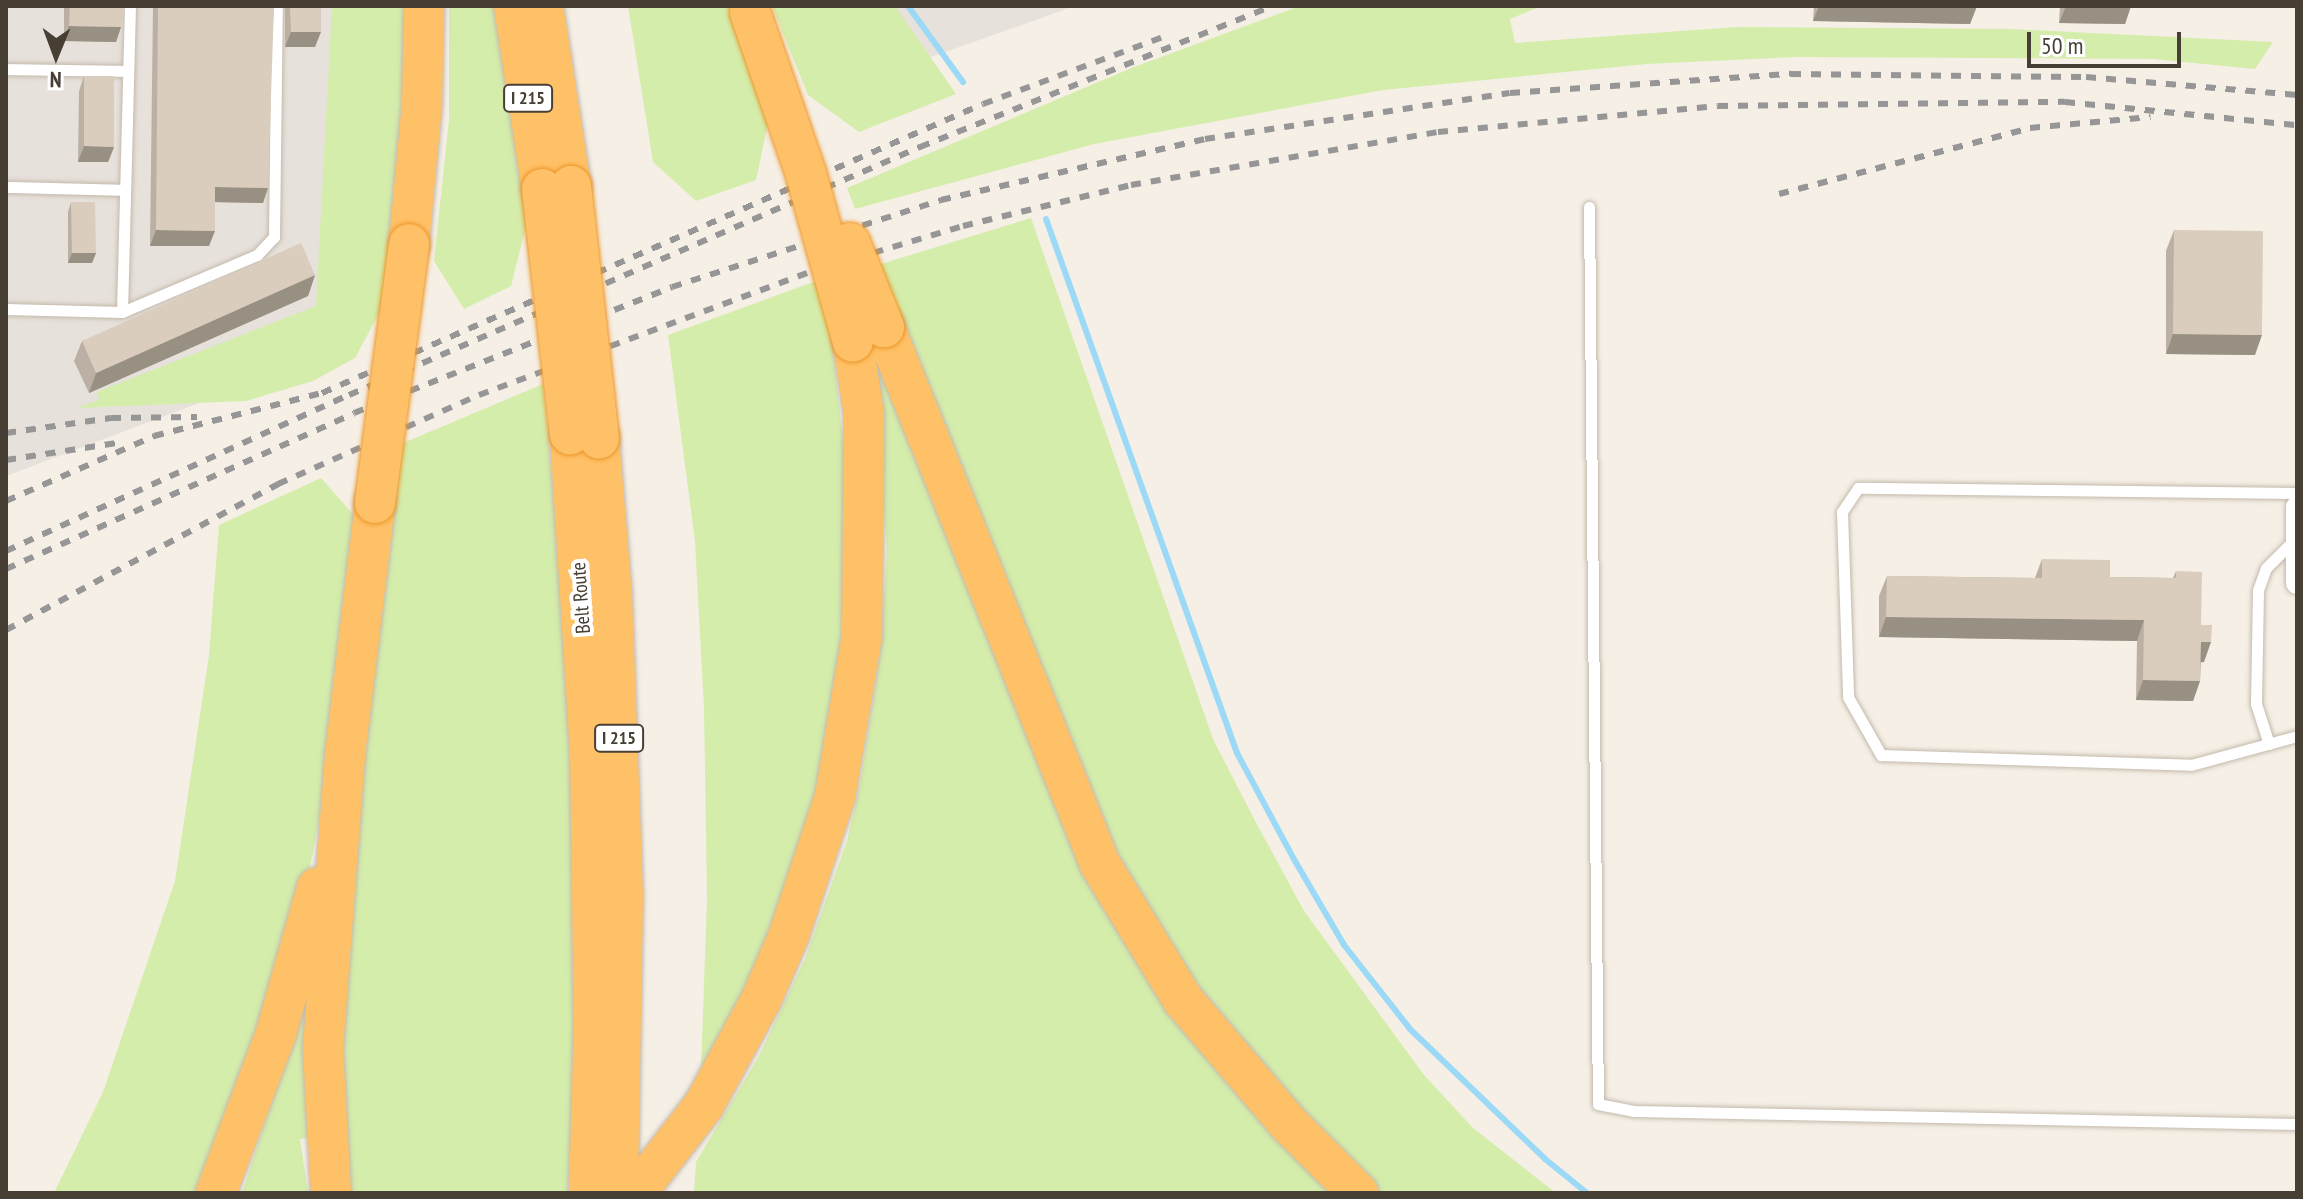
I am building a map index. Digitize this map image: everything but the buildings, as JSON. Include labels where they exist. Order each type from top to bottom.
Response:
[{"type":"highway","points":[[331,1193],[323,1048],[345,755],[409,244],[424,6]]},
{"type":"highway","name":"Belt Route","points":[[514,6],[557,188]]},
{"type":"highway","name":"Belt Route","points":[[543,6],[557,188],[619,748],[608,1031],[589,1193]]},
{"type":"highway","points":[[749,9],[815,202],[868,334],[1100,864],[1183,1000],[1289,1124],[1358,1193]]},
{"type":"highway","points":[[636,1193],[704,1105],[762,998],[789,935],[835,797],[862,636],[868,334]]},
{"type":"highway","points":[[216,1193],[276,1033],[314,900],[345,755]]},
{"type":"highway","name":"Belt Route","points":[[608,1031],[618,1193]]},
{"type":"street","points":[[2297,510],[2297,583]]},
{"type":"lane","points":[[122,312],[130,6]]},
{"type":"lane","points":[[6,309],[122,312],[257,255],[274,237],[277,6]]},
{"type":"lane","points":[[6,69],[128,71]]},
{"type":"lane","points":[[6,187],[125,190]]},
{"type":"lane","points":[[1589,207],[1598,1104],[1633,1111],[2297,1124]]},
{"type":"lane","points":[[2297,493],[1858,488],[1842,512],[1848,697],[1881,755],[2191,765],[2297,736]]},
{"type":"lane","points":[[2269,744],[2256,704],[2258,590],[2266,568],[2296,538]]},
{"type":"shaded area","points":[[6,6],[370,6],[326,355],[6,476]]},
{"type":"shaded area","points":[[851,6],[1075,6],[883,74]]},
{"type":"green space","points":[[332,6],[408,6],[390,293],[355,358],[313,381],[246,401],[77,408],[99,400],[97,392],[316,306]]},
{"type":"green space","points":[[449,6],[495,6],[529,214],[511,286],[464,309],[434,261],[449,119]]},
{"type":"green space","points":[[628,6],[728,6],[771,109],[756,180],[696,201],[653,162]]},
{"type":"green space","points":[[772,6],[895,6],[956,94],[859,132],[808,95]]},
{"type":"green space","points":[[1300,6],[1542,6],[1510,19],[1515,43],[1737,27],[2010,29],[2273,42],[2255,69],[2153,59],[1795,57],[1647,64],[1383,90],[1094,144],[855,209],[847,188],[1134,67]]},
{"type":"green space","points":[[1031,218],[1213,739],[1253,817],[1304,911],[1424,1075],[1473,1128],[1556,1193],[1381,1193],[1199,999],[1098,826],[868,268]]},
{"type":"green space","points":[[816,281],[831,332],[854,541],[855,600],[811,840],[700,1097],[707,900],[704,708],[695,541],[668,335]]},
{"type":"green space","points":[[868,335],[1065,818],[1339,1193],[694,1193],[696,1162],[759,1056],[805,959],[847,841],[860,783],[881,648],[887,549]]},
{"type":"green space","points":[[543,384],[569,653],[574,1068],[568,1193],[347,1193],[336,1135],[343,929],[403,443]]},
{"type":"green space","points":[[321,478],[358,520],[320,816],[306,887],[204,1193],[54,1193],[103,1092],[175,881],[209,655],[219,525]]},
{"type":"green space","points":[[304,1003],[311,1004],[310,1138],[300,1139],[308,1193],[242,1193]]},
{"type":"waterway","points":[[908,6],[963,82]]},
{"type":"waterway","points":[[1046,219],[1237,753],[1295,861],[1344,945],[1410,1029],[1545,1159],[1587,1193]]},
{"type":"railway","points":[[6,551],[349,395],[920,147],[1272,6]]},
{"type":"railway","points":[[6,501],[154,436],[322,393],[983,104],[1166,36]]},
{"type":"railway","points":[[6,569],[354,413],[672,287],[941,200],[1205,139],[1510,93],[1791,74],[2086,77],[2297,95]]},
{"type":"railway","points":[[6,630],[278,484],[479,395],[816,270],[963,226],[1131,185],[1438,132],[1718,106],[2065,102],[2297,125]]},
{"type":"railway","points":[[1779,194],[2030,128],[2151,117]]},
{"type":"railway","points":[[6,433],[111,418],[197,417]]},
{"type":"railway","points":[[6,460],[117,443]]}]
